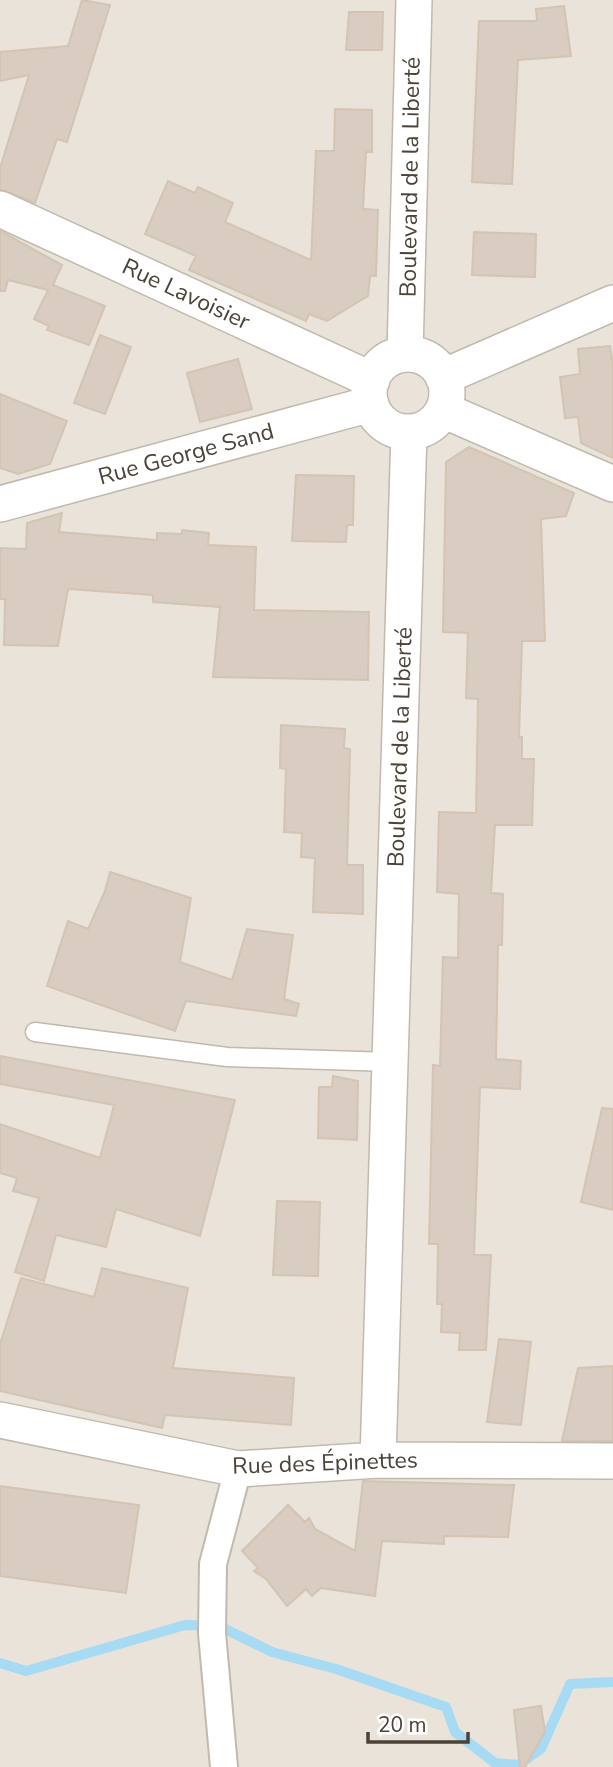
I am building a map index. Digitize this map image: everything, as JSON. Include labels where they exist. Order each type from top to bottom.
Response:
[{"type":"street","name":"Boulevard de la Liberté","points":[[405,354],[414,0]]},
{"type":"street","name":"Rue Lavoisier","points":[[0,209],[371,392]]},
{"type":"street","points":[[613,303],[443,393],[428,426],[409,432],[385,424],[371,392],[384,362],[405,354],[428,359],[443,393],[613,484]]},
{"type":"street","name":"Rue George Sand","points":[[0,504],[371,392]]},
{"type":"street","name":"Boulevard de la Liberté","points":[[377,1460],[409,432]]},
{"type":"street","name":"Rue des Épinettes","points":[[0,1420],[238,1469],[377,1460],[613,1461]]},
{"type":"street","points":[[223,1767],[212,1626],[212,1564],[238,1469]]},
{"type":"lane","points":[[35,1032],[228,1057],[391,1062]]},
{"type":"shaded area","points":[[0,0],[613,0],[613,1767],[0,1767]]},
{"type":"building","points":[[82,0],[110,5],[67,142],[57,139],[35,203],[0,189],[0,168],[29,75],[0,81],[0,52],[68,46]]},
{"type":"building","points":[[564,6],[571,56],[518,60],[512,184],[472,182],[479,21],[537,21],[536,9]]},
{"type":"building","points":[[349,12],[383,12],[382,50],[346,50]]},
{"type":"building","points":[[335,109],[372,110],[372,152],[366,152],[363,209],[378,210],[376,276],[370,276],[368,296],[327,321],[309,314],[306,321],[189,270],[196,256],[145,234],[168,181],[195,193],[198,187],[233,203],[225,222],[311,260],[316,151],[334,151]]},
{"type":"building","points":[[0,231],[62,265],[53,285],[105,306],[89,345],[47,330],[49,326],[34,319],[48,290],[8,280],[5,291],[0,291]]},
{"type":"building","points":[[474,232],[536,234],[535,277],[472,275]]},
{"type":"building","points":[[100,335],[131,347],[105,414],[74,403]]},
{"type":"building","points":[[610,346],[613,364],[613,458],[581,443],[578,417],[565,418],[560,377],[580,374],[578,349]]},
{"type":"building","points":[[238,359],[252,409],[200,422],[187,373]]},
{"type":"building","points":[[0,394],[67,421],[50,464],[18,474],[0,468]]},
{"type":"building","points":[[469,447],[574,493],[566,516],[541,519],[545,641],[522,641],[519,737],[522,737],[522,759],[534,759],[532,825],[495,825],[491,893],[503,894],[502,945],[498,945],[496,1059],[521,1061],[520,1089],[480,1087],[474,1255],[491,1255],[486,1350],[459,1350],[460,1333],[441,1332],[442,1304],[437,1304],[438,1244],[429,1244],[433,1065],[440,1066],[443,957],[458,958],[459,894],[437,892],[439,812],[476,813],[478,699],[466,698],[468,633],[443,632],[446,462]]},
{"type":"building","points":[[296,475],[354,476],[353,525],[347,525],[346,542],[292,541]]},
{"type":"building","points":[[62,513],[59,532],[157,540],[157,533],[182,534],[182,530],[209,533],[208,545],[256,547],[254,610],[369,612],[368,680],[213,677],[220,607],[153,602],[153,595],[68,589],[58,646],[4,645],[5,599],[0,599],[0,548],[26,549],[27,523]]},
{"type":"building","points":[[281,725],[345,729],[344,748],[350,749],[347,865],[363,865],[363,914],[313,912],[315,858],[301,857],[302,833],[284,832],[286,769],[280,768]]},
{"type":"building","points":[[110,872],[191,898],[180,962],[232,980],[247,929],[293,935],[284,999],[299,1004],[296,1016],[186,1001],[175,1031],[47,986],[68,921],[88,929],[105,891]]},
{"type":"building","points":[[0,1056],[235,1100],[200,1236],[116,1209],[106,1247],[56,1235],[44,1281],[15,1272],[39,1198],[13,1191],[17,1178],[0,1173],[0,1124],[100,1158],[114,1105],[0,1084]]},
{"type":"building","points":[[333,1076],[358,1081],[357,1140],[318,1138],[319,1087],[332,1087]]},
{"type":"building","points":[[602,1108],[613,1109],[613,1210],[581,1202]]},
{"type":"building","points":[[277,1201],[320,1202],[318,1276],[273,1275]]},
{"type":"building","points":[[102,1268],[188,1288],[173,1368],[294,1378],[291,1425],[165,1415],[162,1428],[0,1391],[0,1344],[21,1278],[94,1297]]},
{"type":"building","points":[[499,1339],[531,1342],[521,1425],[487,1422]]},
{"type":"building","points":[[613,1366],[613,1441],[562,1441],[578,1368]]},
{"type":"building","points":[[363,1481],[514,1485],[508,1537],[444,1536],[444,1544],[382,1541],[375,1596],[321,1588],[312,1596],[306,1589],[287,1606],[266,1579],[254,1571],[258,1568],[242,1551],[288,1505],[305,1522],[309,1518],[315,1529],[355,1551]]},
{"type":"building","points":[[0,1486],[139,1505],[126,1593],[0,1576]]},
{"type":"building","points":[[541,1706],[545,1732],[525,1767],[520,1767],[514,1710]]},
{"type":"waterway","points":[[0,1663],[26,1671],[185,1625],[219,1626],[272,1652],[336,1669],[446,1707],[455,1732],[495,1763],[518,1765],[541,1749],[570,1684],[613,1682]]}]
